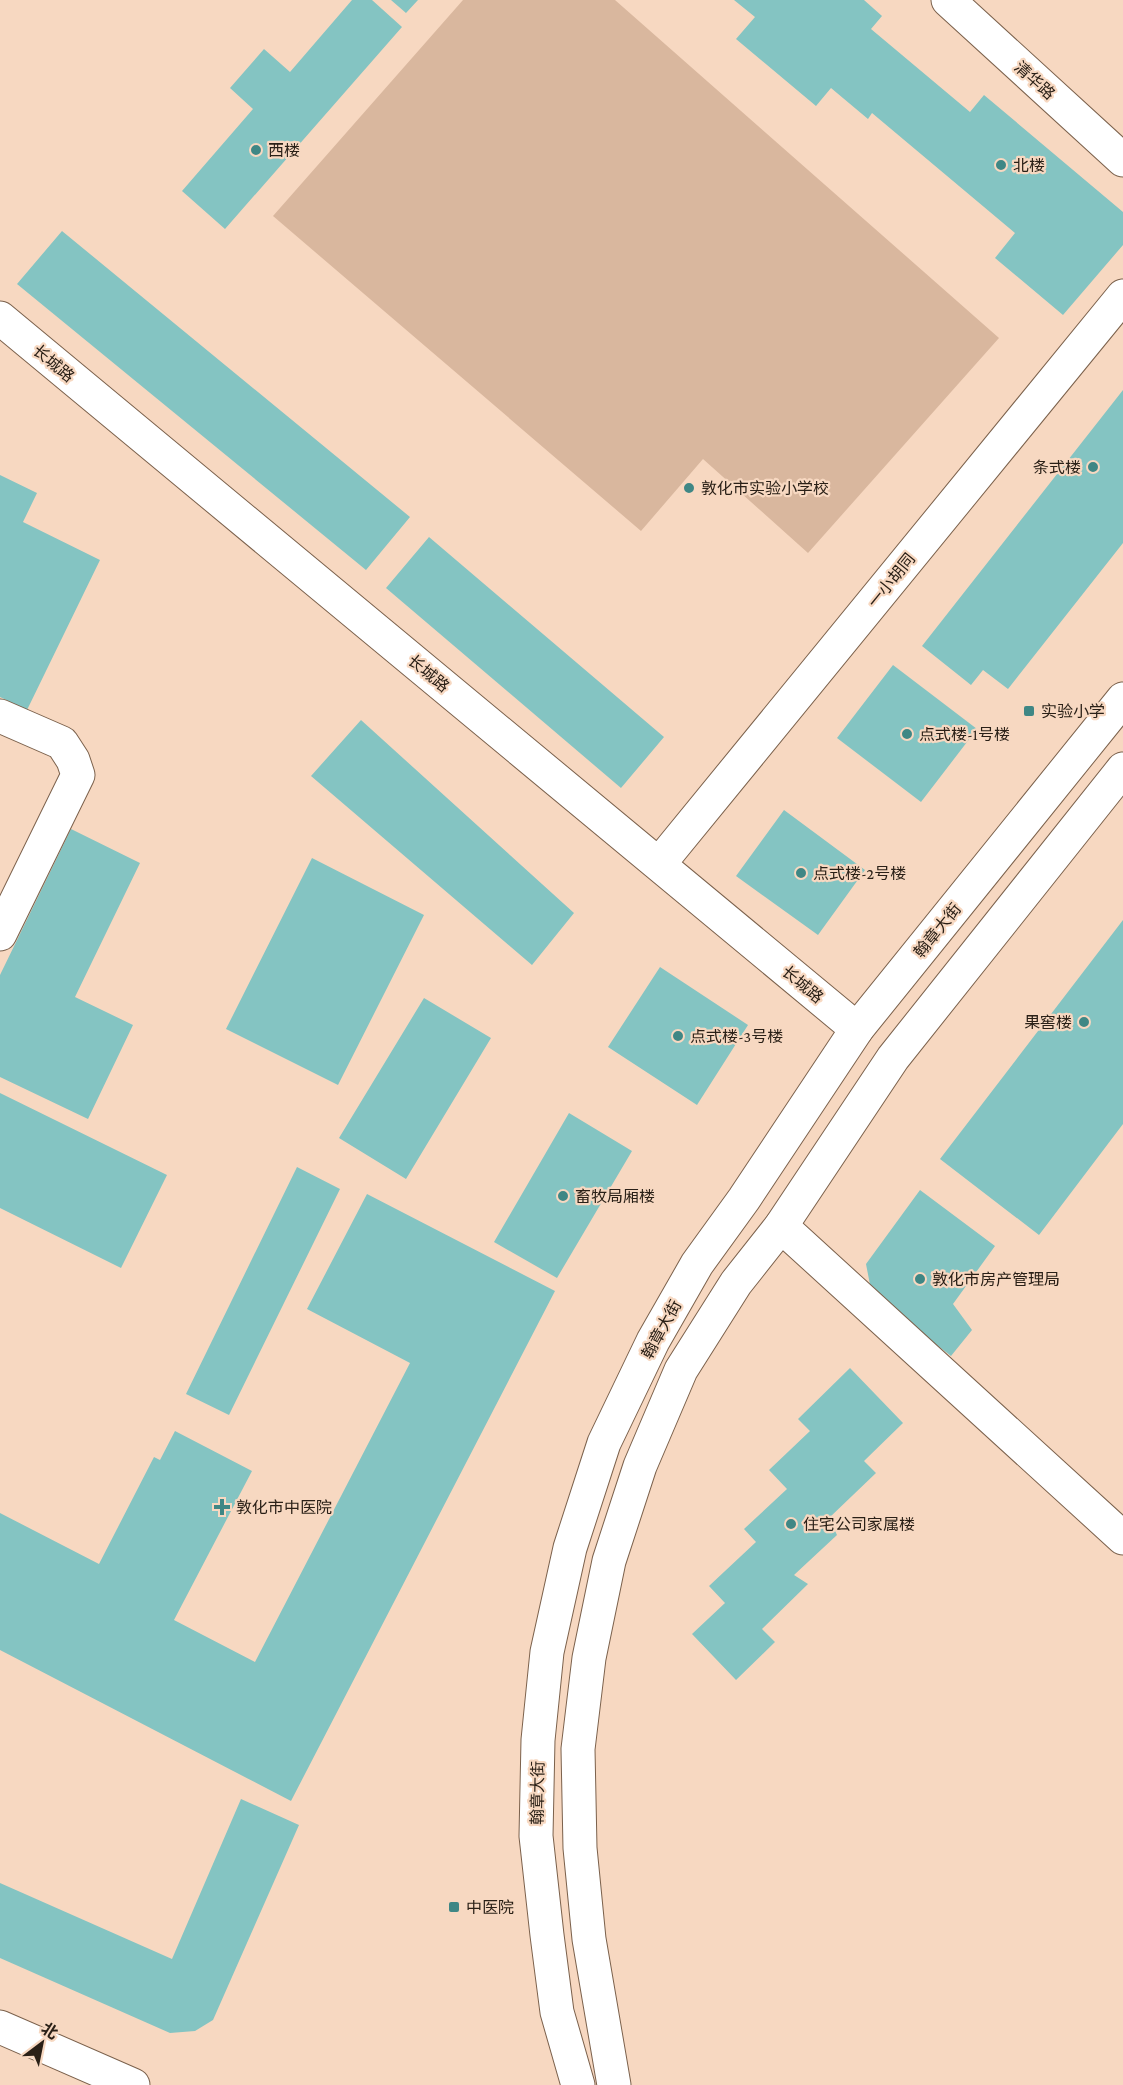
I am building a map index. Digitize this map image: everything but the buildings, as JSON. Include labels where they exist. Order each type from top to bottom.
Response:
[{"type":"main road","name":"清华路","points":[[948,0],[1123,160]]},
{"type":"main road","name":"一小胡同","points":[[659,864],[1123,296]]},
{"type":"main road","name":"长城路","points":[[0,318],[857,1029]]},
{"type":"main road","name":"翰章大街","points":[[578,2085],[557,2012],[536,1836],[538,1740],[546,1652],[570,1548],[604,1443],[653,1341],[697,1264],[744,1199],[857,1029],[1123,699]]},
{"type":"main road","points":[[0,716],[62,743],[73,760],[78,775],[0,934]]},
{"type":"main road","points":[[614,2085],[589,1939],[580,1848],[578,1749],[589,1658],[609,1561],[640,1466],[681,1370],[736,1283],[781,1226],[893,1058],[1123,769]]},
{"type":"main road","points":[[781,1226],[1123,1538]]},
{"type":"main road","points":[[0,2027],[133,2085]]},
{"type":"shaded area","points":[[463,0],[615,0],[999,338],[808,553],[703,459],[641,531],[273,216]]},
{"type":"place","name":"西楼","points":[[256,150]]},
{"type":"place","name":"北楼","points":[[1001,165]]},
{"type":"place","name":"条式楼","points":[[1093,467]]},
{"type":"place","name":"敦化市实验小学校","points":[[689,488]]},
{"type":"place","name":"实验小学","points":[[1029,711]]},
{"type":"place","name":"点式楼-1号楼","points":[[907,734]]},
{"type":"place","name":"点式楼-2号楼","points":[[801,873]]},
{"type":"place","name":"果窖楼","points":[[1084,1022]]},
{"type":"place","name":"点式楼-3号楼","points":[[678,1036]]},
{"type":"place","name":"畜牧局厢楼","points":[[563,1196]]},
{"type":"place","name":"敦化市房产管理局","points":[[920,1279]]},
{"type":"place","name":"敦化市中医院","points":[[222,1507]]},
{"type":"place","name":"住宅公司家属楼","points":[[791,1524]]},
{"type":"place","name":"中医院","points":[[454,1907]]}]
